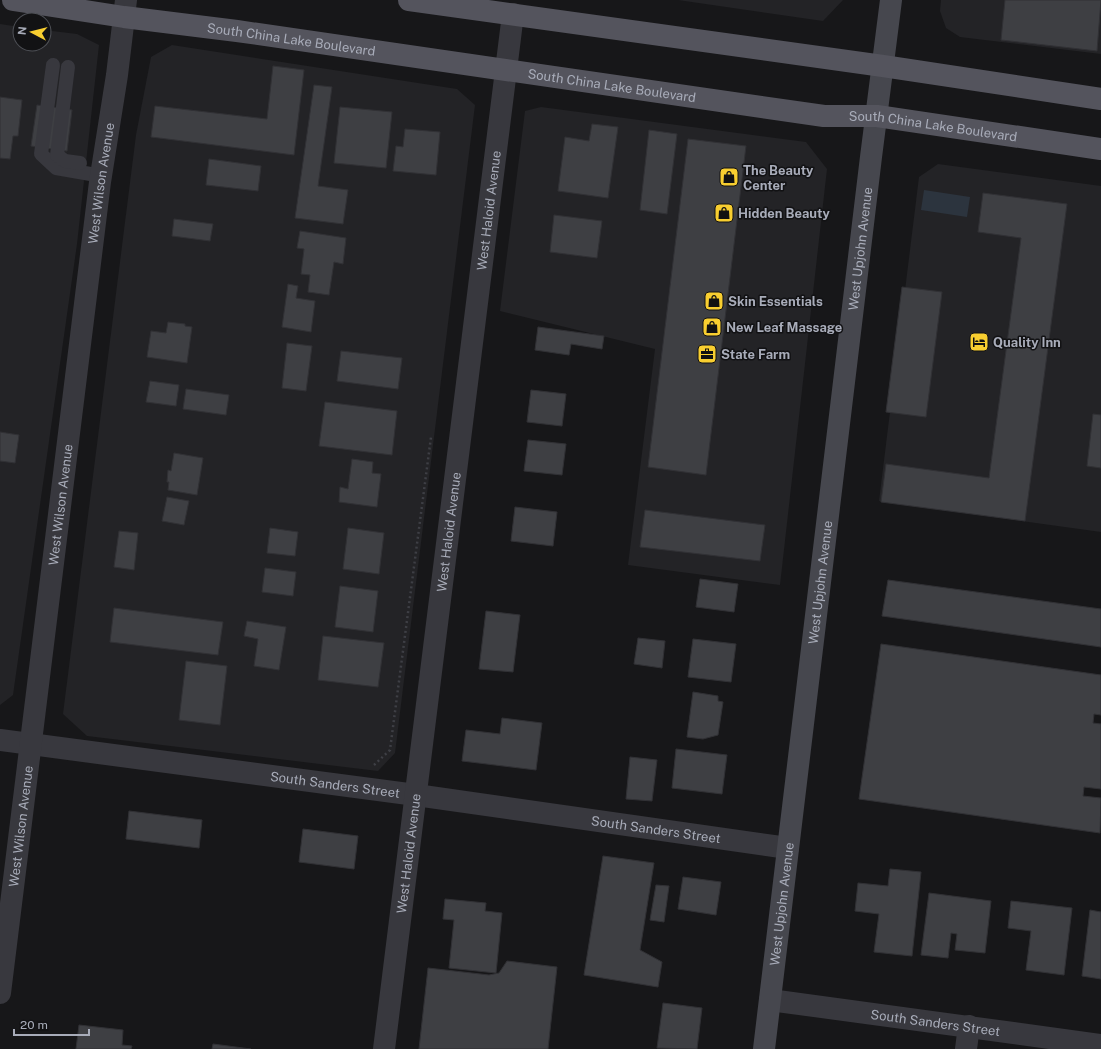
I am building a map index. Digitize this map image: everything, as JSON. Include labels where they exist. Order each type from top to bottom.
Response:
[{"type":"main road","name":"South China Lake Boulevard","points":[[13,0],[125,9],[237,31],[824,116],[877,116],[1101,149]]},
{"type":"main road","points":[[410,0],[883,66],[1101,99]]},
{"type":"main road","name":"West Upjohn Avenue","points":[[764,1049],[891,0]]},
{"type":"street","name":"West Wilson Avenue","points":[[0,993],[102,171],[117,75],[125,9]]},
{"type":"street","name":"West Haloid Avenue","points":[[384,1049],[513,14]]},
{"type":"street","name":"South Sanders Street","points":[[0,740],[416,795],[788,848]]},
{"type":"street","name":"South Sanders Street","points":[[770,1000],[1101,1045]]},
{"type":"street","points":[[966,1049],[969,1026]]},
{"type":"lane","points":[[53,65],[41,154],[56,168],[102,171]]},
{"type":"lane","points":[[68,67],[57,155],[65,161],[102,171]]},
{"type":"path","points":[[371,767],[390,750],[431,437]]},
{"type":"shaded area","points":[[678,0],[843,0],[823,21]]},
{"type":"shaded area","points":[[941,0],[1101,0],[1101,54],[960,37],[946,28],[940,11]]},
{"type":"shaded area","points":[[0,24],[12,26],[12,52],[52,52],[52,31],[77,34],[99,45],[77,244],[13,695],[0,705]]},
{"type":"shaded area","points":[[172,45],[457,89],[475,105],[395,753],[378,771],[87,736],[63,714],[136,135],[151,57]]},
{"type":"shaded area","points":[[541,107],[806,142],[827,169],[780,585],[628,565],[655,349],[500,311],[525,111]]},
{"type":"shaded area","name":"Quality Inn","points":[[938,164],[1101,186],[1101,532],[879,501],[919,177]]},
{"type":"shaded area","points":[[924,190],[970,197],[967,217],[921,210]]},
{"type":"building","points":[[1005,0],[1101,0],[1097,51],[1001,40]]},
{"type":"building","points":[[273,66],[304,70],[294,155],[151,137],[155,106],[267,119]]},
{"type":"building","points":[[314,85],[332,87],[318,186],[348,190],[343,224],[295,218]]},
{"type":"building","points":[[0,97],[22,100],[18,136],[13,136],[10,159],[0,158]]},
{"type":"building","points":[[37,105],[72,110],[67,151],[31,146]]},
{"type":"building","points":[[340,107],[392,112],[386,168],[334,163]]},
{"type":"building","points":[[592,124],[618,127],[608,198],[558,191],[565,137],[589,141]]},
{"type":"building","points":[[405,129],[440,132],[436,175],[393,171],[396,146],[403,147]]},
{"type":"building","points":[[649,130],[677,134],[667,214],[640,210]]},
{"type":"building","points":[[688,139],[746,146],[706,475],[648,467]]},
{"type":"building","points":[[209,159],[261,166],[258,191],[206,185]]},
{"type":"building","points":[[983,193],[1067,204],[1025,521],[881,502],[886,464],[989,478],[1021,238],[978,232]]},
{"type":"building","points":[[554,215],[602,221],[597,258],[550,252]]},
{"type":"building","points":[[174,219],[213,224],[210,241],[172,236]]},
{"type":"building","points":[[300,231],[346,238],[343,264],[334,262],[329,295],[308,292],[310,275],[301,274],[304,249],[297,248]]},
{"type":"building","points":[[288,284],[298,286],[296,298],[315,301],[311,332],[282,327]]},
{"type":"building","points":[[902,287],[942,292],[926,417],[886,412]]},
{"type":"building","points":[[168,322],[185,324],[185,326],[192,327],[187,363],[147,357],[151,331],[166,333]]},
{"type":"building","points":[[538,327],[604,336],[602,349],[571,344],[569,355],[535,350]]},
{"type":"building","points":[[287,343],[312,346],[306,391],[282,388]]},
{"type":"building","points":[[341,351],[402,358],[398,389],[337,381]]},
{"type":"building","points":[[150,381],[179,385],[176,406],[146,402]]},
{"type":"building","points":[[186,389],[229,395],[226,415],[183,409]]},
{"type":"building","points":[[531,390],[566,394],[562,426],[527,422]]},
{"type":"building","points":[[325,402],[397,411],[392,455],[319,446]]},
{"type":"building","points":[[1093,414],[1101,415],[1101,468],[1087,466]]},
{"type":"building","points":[[0,432],[19,435],[15,463],[0,461]]},
{"type":"building","points":[[528,440],[566,444],[562,475],[524,471]]},
{"type":"building","points":[[174,453],[203,458],[197,495],[168,490],[168,470],[171,471]]},
{"type":"building","points":[[352,459],[373,462],[372,473],[381,474],[377,507],[339,502],[340,487],[348,489]]},
{"type":"building","points":[[167,497],[189,501],[184,525],[162,521]]},
{"type":"building","points":[[515,507],[557,512],[553,546],[511,541]]},
{"type":"building","points":[[645,510],[765,525],[760,561],[640,547]]},
{"type":"building","points":[[270,528],[298,532],[295,556],[267,553]]},
{"type":"building","points":[[348,528],[384,533],[379,574],[343,569]]},
{"type":"building","points":[[119,531],[138,533],[134,570],[114,567]]},
{"type":"building","points":[[265,568],[296,572],[293,596],[262,592]]},
{"type":"building","points":[[700,579],[738,584],[734,612],[696,607]]},
{"type":"building","points":[[888,580],[1101,609],[1101,647],[882,616]]},
{"type":"building","points":[[340,586],[378,591],[373,632],[335,627]]},
{"type":"building","points":[[114,608],[223,622],[218,655],[110,642]]},
{"type":"building","points":[[486,611],[520,615],[513,672],[479,669]]},
{"type":"building","points":[[247,621],[286,627],[279,670],[254,666],[258,639],[244,636]]},
{"type":"building","points":[[323,636],[384,643],[378,687],[318,680]]},
{"type":"building","points":[[638,638],[665,641],[662,668],[634,664]]},
{"type":"building","points":[[693,639],[736,644],[731,682],[688,677]]},
{"type":"building","points":[[881,644],[1101,675],[1101,715],[1094,714],[1093,723],[1101,724],[1101,789],[1084,787],[1083,796],[1101,798],[1100,833],[859,799]]},
{"type":"building","points":[[186,661],[227,666],[220,725],[179,720]]},
{"type":"building","points":[[693,692],[718,696],[718,701],[723,702],[718,735],[703,739],[687,737]]},
{"type":"building","points":[[502,718],[542,723],[536,770],[462,761],[466,730],[500,734]]},
{"type":"building","points":[[676,749],[727,755],[722,794],[672,788]]},
{"type":"building","points":[[630,757],[657,760],[652,801],[626,799]]},
{"type":"building","points":[[129,811],[202,820],[199,848],[126,839]]},
{"type":"building","points":[[303,829],[358,836],[354,869],[299,862]]},
{"type":"building","points":[[603,856],[654,863],[640,950],[662,962],[658,987],[584,975]]},
{"type":"building","points":[[890,869],[921,872],[912,956],[874,952],[879,914],[855,911],[858,883],[888,886]]},
{"type":"building","points":[[683,877],[721,882],[716,915],[678,909]]},
{"type":"building","points":[[656,885],[669,886],[664,922],[650,920]]},
{"type":"building","points":[[929,893],[991,901],[985,953],[955,950],[957,934],[951,933],[948,958],[921,955]]},
{"type":"building","points":[[445,899],[486,903],[485,911],[502,913],[496,973],[449,968],[454,920],[443,919]]},
{"type":"building","points":[[1011,901],[1072,908],[1064,975],[1026,970],[1031,931],[1008,928]]},
{"type":"building","points":[[1090,910],[1101,912],[1101,979],[1082,976]]},
{"type":"building","points":[[507,961],[557,967],[548,1049],[419,1049],[428,968],[489,975],[499,973]]},
{"type":"building","points":[[663,1003],[702,1008],[697,1049],[657,1048]]},
{"type":"building","points":[[79,1025],[123,1030],[122,1045],[132,1046],[131,1049],[76,1049]]},
{"type":"building","points":[[213,1044],[251,1049],[212,1049]]},
{"type":"place","name":"The Beauty Center","points":[[729,177]]},
{"type":"place","name":"Hidden Beauty","points":[[724,213]]},
{"type":"place","name":"Skin Essentials","points":[[714,301]]},
{"type":"place","name":"New Leaf Massage","points":[[712,327]]},
{"type":"place","name":"Quality Inn","points":[[979,342]]},
{"type":"place","name":"State Farm","points":[[707,354]]}]
